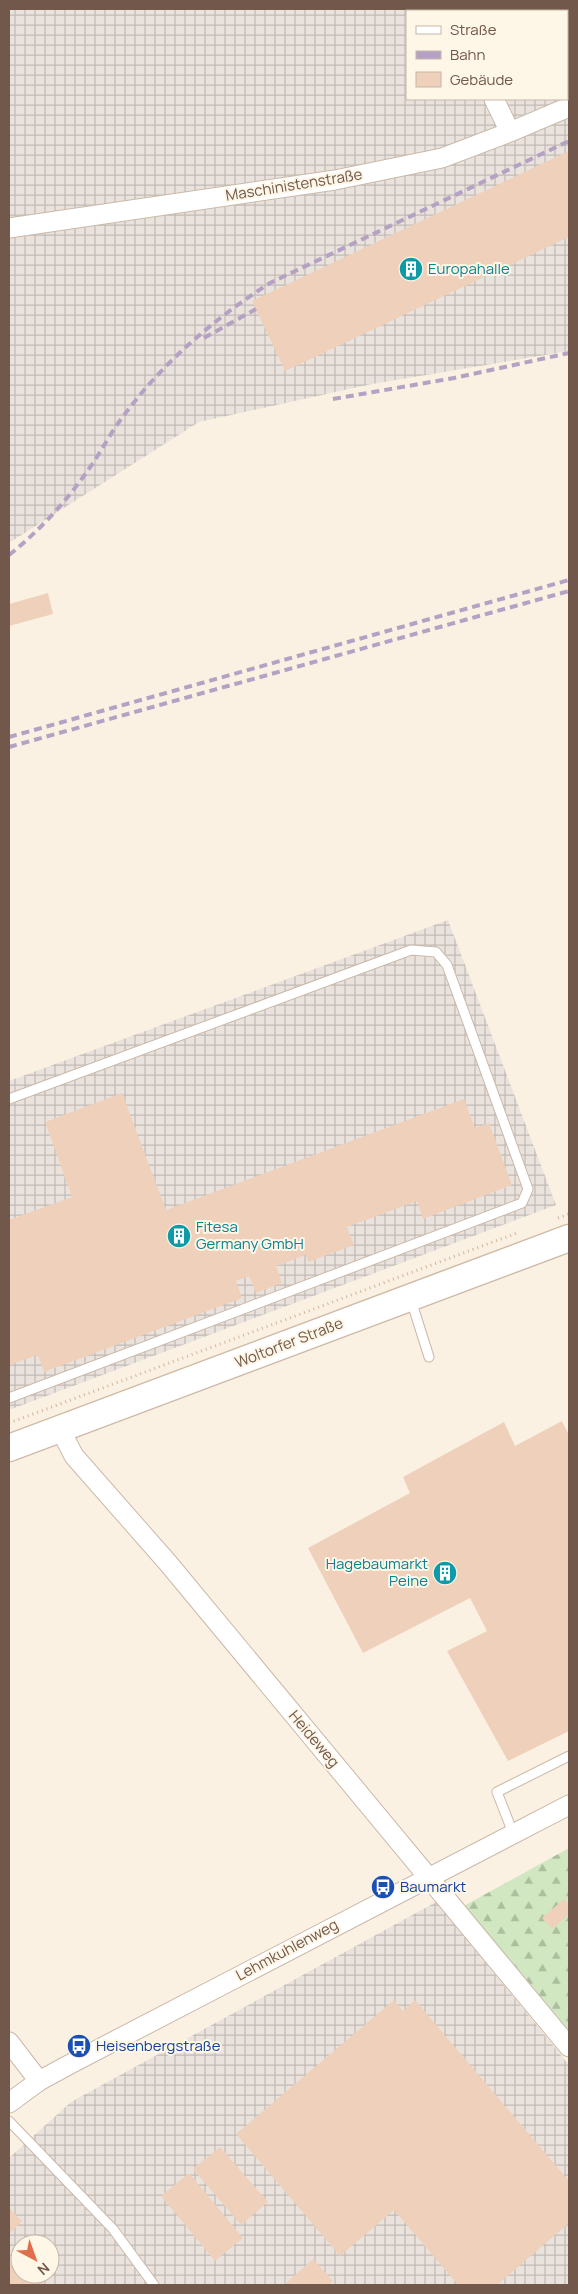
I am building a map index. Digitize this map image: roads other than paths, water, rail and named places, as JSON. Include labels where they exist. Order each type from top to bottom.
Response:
[{"type":"main road","name":"Woltorfer Straße","points":[[9,1448],[410,1297],[560,1229]]},
{"type":"street","points":[[494,100],[510,132]]},
{"type":"street","name":"Maschinistenstraße","points":[[9,228],[335,180],[442,158],[569,107]]},
{"type":"street","name":"Heideweg","points":[[60,1429],[74,1456],[168,1562],[569,2048]]},
{"type":"street","name":"Lehmkuhlenweg","points":[[9,2103],[39,2081],[569,1805]]},
{"type":"street","points":[[9,2042],[39,2081]]},
{"type":"lane","points":[[9,1099],[411,950],[436,952],[448,965],[528,1189],[522,1203],[9,1398]]},
{"type":"lane","points":[[410,1297],[429,1357]]},
{"type":"lane","points":[[513,1834],[497,1792],[569,1756]]},
{"type":"lane","points":[[9,2121],[113,2229],[154,2285]]},
{"type":"railway","points":[[9,555],[45,523],[66,499],[95,460],[118,423],[154,379],[190,343],[229,311],[270,283],[569,141]]},
{"type":"railway","points":[[204,338],[256,309]]},
{"type":"railway","points":[[333,399],[454,378],[569,353]]},
{"type":"railway","points":[[9,737],[569,580]]},
{"type":"railway","points":[[9,747],[569,591]]},
{"type":"place","name":"Europahalle","points":[[411,269]]},
{"type":"place","name":"Fitesa Germany GmbH","points":[[179,1236]]},
{"type":"place","name":"Hagebaumarkt Peine","points":[[445,1573]]},
{"type":"place","name":"Baumarkt","points":[[383,1887]]},
{"type":"place","name":"Heisenbergstraße","points":[[79,2046]]}]
